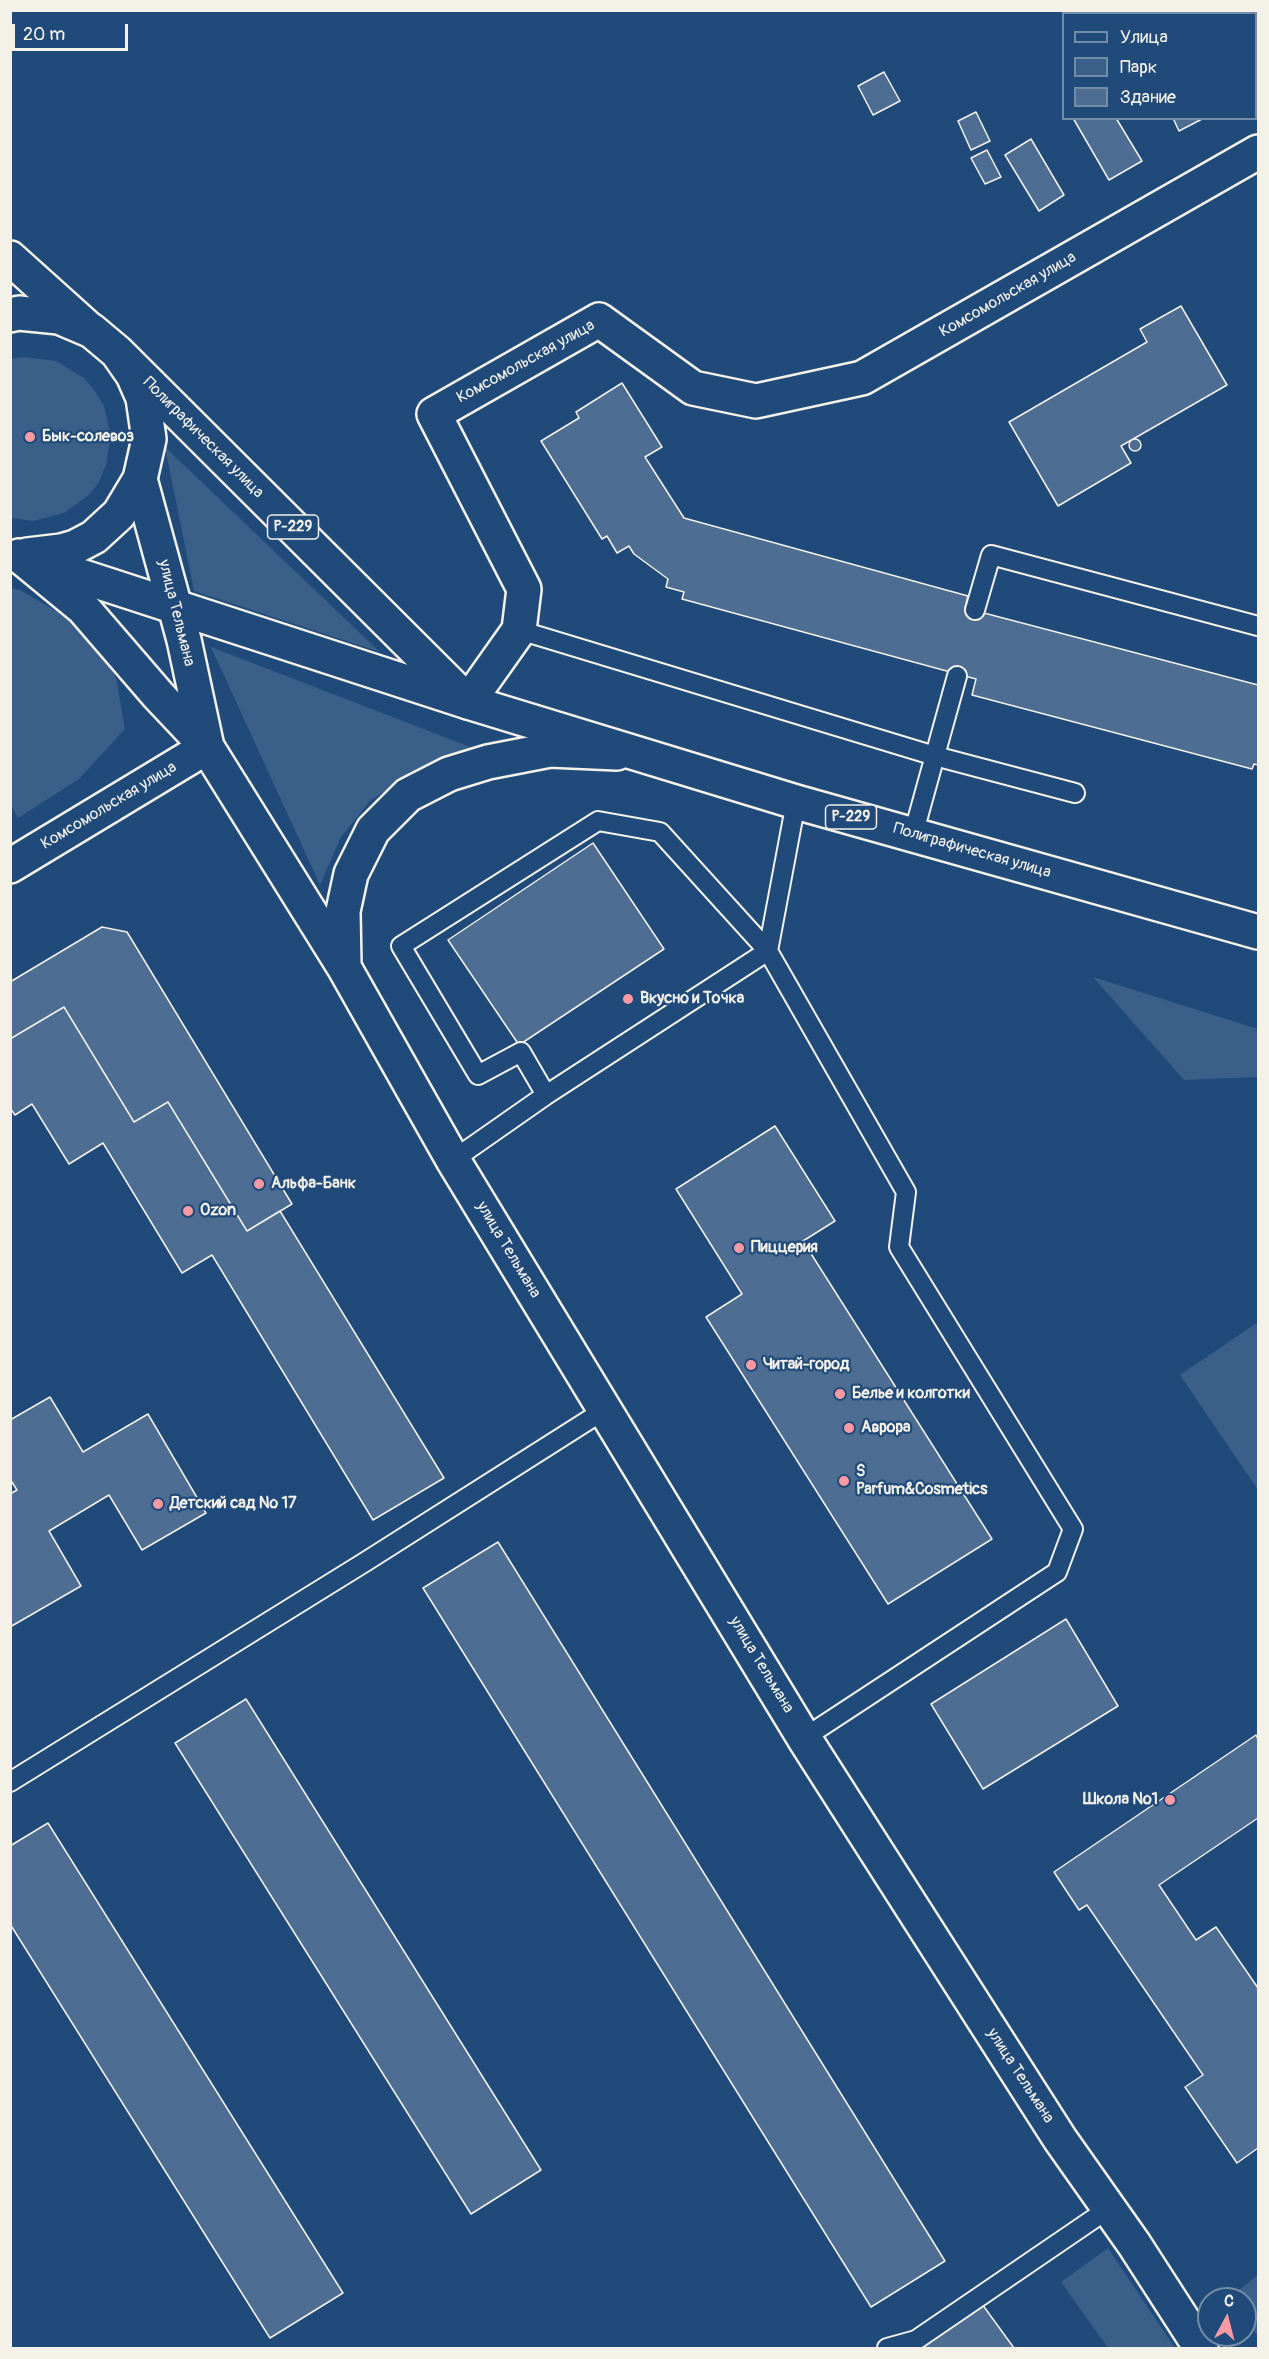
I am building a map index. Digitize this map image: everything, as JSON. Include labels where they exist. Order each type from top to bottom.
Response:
[{"type":"street","name":"Комсомольская улица","points":[[468,702],[519,630],[524,589],[434,414],[599,320],[693,388],[756,401],[862,378],[1258,152]]},
{"type":"street","name":"улица Тельмана","points":[[10,258],[117,352],[133,375],[143,398],[149,439],[140,479],[119,514],[94,537],[61,551],[15,555]]},
{"type":"street","name":"улица Тельмана","points":[[10,315],[19,313],[59,317],[92,331]]},
{"type":"street","name":"Полиграфическая улица","points":[[117,352],[468,702]]},
{"type":"street","name":"улица Тельмана","points":[[140,479],[175,607],[207,747]]},
{"type":"street","name":"улица Тельмана","points":[[15,555],[83,608],[207,747],[344,967],[453,1160],[804,1738],[1060,2139],[1134,2244],[1201,2349]]},
{"type":"street","name":"Полиграфическая улица","points":[[15,555],[468,702],[796,802],[1251,926]]},
{"type":"street","name":"Комсомольская улица","points":[[10,866],[207,747]]},
{"type":"street","name":"улица Тельмана","points":[[344,967],[343,911],[351,874],[373,830],[408,795],[449,774],[488,762],[550,750],[643,754]]},
{"type":"lane","points":[[975,610],[991,555],[1258,626]]},
{"type":"lane","points":[[519,630],[935,756],[1075,793]]},
{"type":"lane","points":[[913,835],[957,676]]},
{"type":"lane","points":[[453,1160],[546,1095],[768,951],[796,802]]},
{"type":"lane","points":[[546,1095],[521,1052],[478,1075],[401,946],[598,821],[660,831],[768,951],[906,1192],[899,1247],[1073,1529],[1057,1572],[804,1738]]},
{"type":"lane","points":[[10,1782],[366,1562],[606,1409]]},
{"type":"lane","points":[[887,2349],[916,2340],[1108,2209]]},
{"type":"green space","points":[[24,357],[56,361],[84,378],[104,406],[111,436],[106,465],[99,482],[89,495],[64,513],[33,521],[11,518],[11,359]]},
{"type":"green space","points":[[165,447],[380,652],[194,591]]},
{"type":"green space","points":[[11,588],[20,590],[65,616],[97,644],[116,678],[125,729],[79,779],[18,818],[11,805]]},
{"type":"green space","points":[[211,647],[473,748],[418,769],[370,801],[341,837],[320,885]]},
{"type":"green space","points":[[1093,977],[1258,1029],[1258,1077],[1184,1080]]},
{"type":"green space","points":[[1258,1322],[1258,1490],[1180,1375]]},
{"type":"green space","points":[[1108,2248],[1175,2348],[1108,2348],[1061,2282]]},
{"type":"green space","points":[[1258,2275],[1258,2337],[1257,2287],[1243,2287]]},
{"type":"building","points":[[1257,68],[1258,71],[1257,94]]},
{"type":"building","points":[[884,72],[900,101],[873,115],[858,86]]},
{"type":"building","points":[[976,112],[990,141],[971,150],[958,121]]},
{"type":"building","points":[[1074,120],[1117,120],[1142,161],[1109,180]]},
{"type":"building","points":[[1174,120],[1200,120],[1179,131]]},
{"type":"building","points":[[1031,139],[1064,195],[1039,211],[1005,155]]},
{"type":"building","points":[[987,150],[1001,177],[985,184],[971,158]]},
{"type":"building","points":[[1181,306],[1227,385],[1121,446],[1131,463],[1058,506],[1009,422],[1147,342],[1140,329]]},
{"type":"building","points":[[622,383],[662,447],[645,457],[684,518],[968,596],[965,608],[1258,685],[1258,765],[1254,764],[1252,769],[972,695],[976,679],[682,599],[684,592],[666,587],[668,579],[634,554],[629,546],[617,553],[607,536],[602,539],[541,441],[579,418],[576,412]]},
{"type":"building","points":[[1135,439],[1141,445],[1135,451],[1129,445]]},
{"type":"building","points":[[593,843],[664,949],[519,1045],[448,940]]},
{"type":"building","points":[[102,927],[127,932],[292,1204],[247,1231],[168,1102],[134,1122],[64,1007],[10,1039],[10,982]]},
{"type":"building","points":[[64,1007],[134,1122],[168,1102],[247,1231],[280,1211],[444,1478],[373,1520],[212,1255],[182,1273],[103,1143],[69,1164],[32,1104],[15,1115],[10,1108],[10,1039]]},
{"type":"building","name":"Аврора","points":[[775,1126],[835,1221],[803,1241],[992,1539],[888,1604],[706,1317],[742,1294],[676,1189]]},
{"type":"building","name":"Детский сад № 17","points":[[50,1397],[83,1452],[148,1414],[206,1513],[142,1550],[109,1495],[49,1531],[81,1586],[10,1627],[10,1494],[17,1490],[10,1479],[10,1420]]},
{"type":"building","points":[[498,1542],[945,2261],[871,2307],[423,1588]]},
{"type":"building","points":[[1066,1619],[1118,1706],[983,1789],[931,1704]]},
{"type":"building","points":[[246,1699],[541,2170],[471,2214],[175,1743]]},
{"type":"building","points":[[1256,1735],[1258,1739],[1258,1818],[1159,1885],[1196,1940],[1216,1927],[1258,1988],[1258,2148],[1237,2163],[1185,2087],[1203,2075],[1087,1905],[1079,1910],[1054,1872]]},
{"type":"building","points":[[48,1823],[343,2293],[270,2338],[10,1924],[10,1846]]},
{"type":"building","points":[[982,2304],[1014,2348],[918,2348]]},
{"type":"place","name":"Бык-солевоз","points":[[30,437]]},
{"type":"place","name":"Вкусно и Точка","points":[[628,999]]},
{"type":"place","name":"Альфа-Банк","points":[[259,1184]]},
{"type":"place","name":"Ozon","points":[[188,1211]]},
{"type":"place","name":"Пиццерия","points":[[739,1248]]},
{"type":"place","name":"Читай-город","points":[[751,1365]]},
{"type":"place","name":"Белье и колготки","points":[[840,1394]]},
{"type":"place","name":"Аврора","points":[[849,1428]]},
{"type":"place","name":"S Parfum&Cosmetics","points":[[844,1481]]},
{"type":"place","name":"Детский сад № 17","points":[[158,1504]]},
{"type":"place","name":"Школа №1","points":[[1170,1800]]}]
